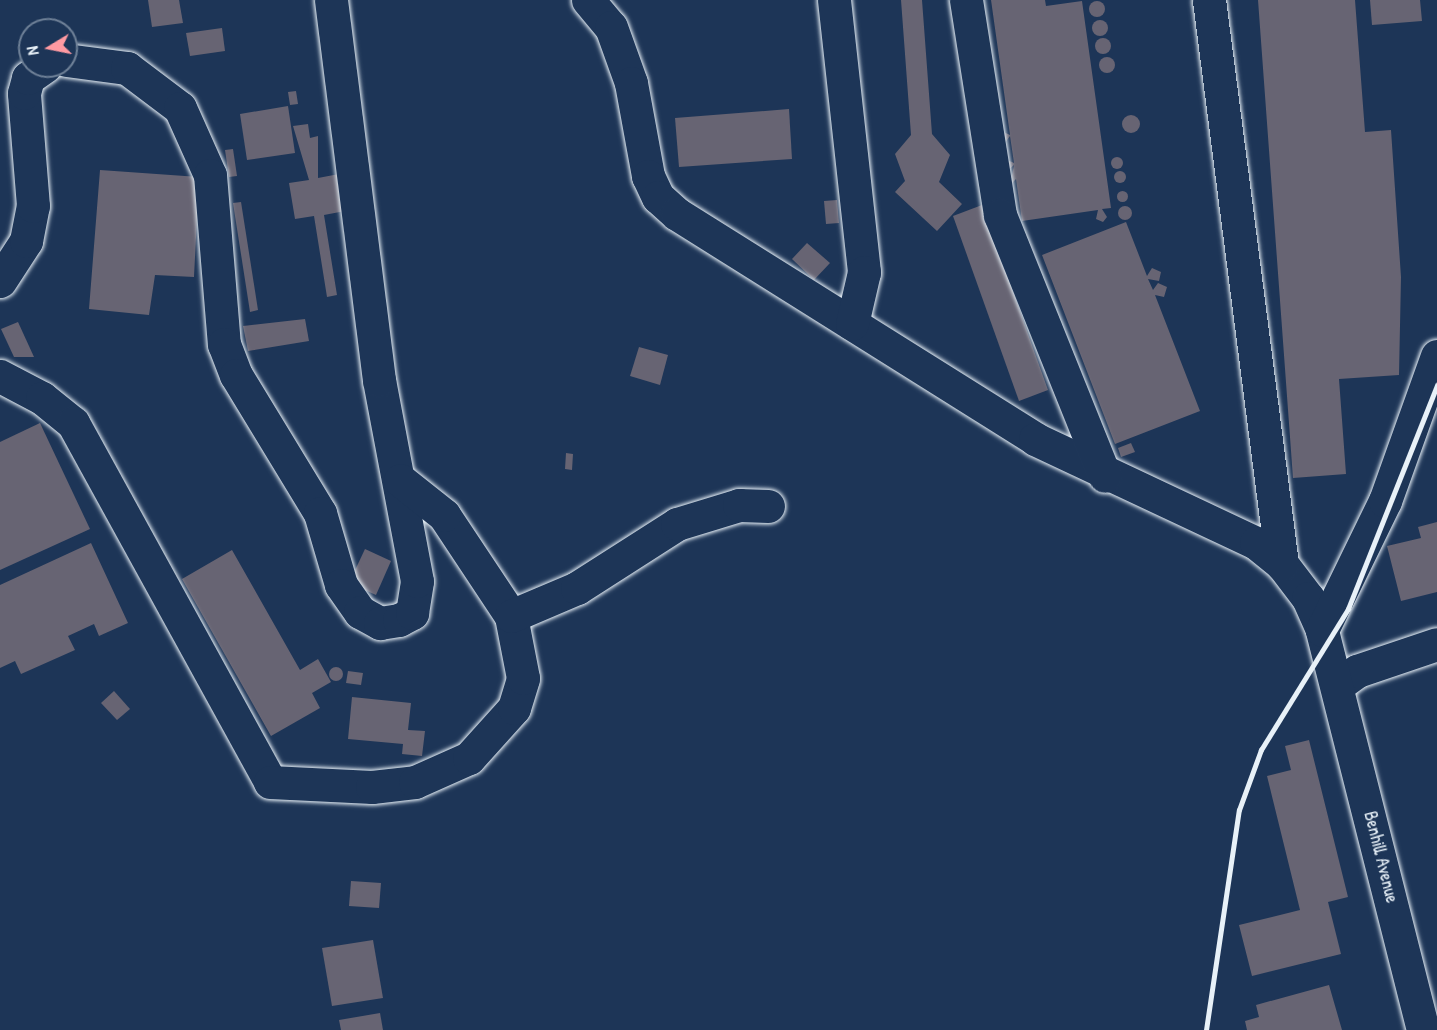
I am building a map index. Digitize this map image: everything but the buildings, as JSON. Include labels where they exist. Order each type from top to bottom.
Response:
[{"type":"street","points":[[78,62],[128,68],[180,108],[210,175],[224,344],[237,375],[320,513],[341,585],[360,612],[380,623],[412,613],[417,581],[379,380],[331,0]]},
{"type":"street","name":"Benhill Avenue","points":[[588,0],[615,39],[658,197],[852,324],[1035,439],[1105,476],[1256,543],[1282,564],[1308,598],[1322,630],[1338,685],[1423,1030]]},
{"type":"street","points":[[834,0],[864,272],[852,324]]},
{"type":"street","points":[[966,0],[1000,215],[1105,476]]},
{"type":"street","points":[[1209,0],[1282,564]]},
{"type":"street","points":[[0,281],[26,241],[33,206],[24,93],[28,78]]},
{"type":"street","points":[[1322,630],[1385,501],[1437,356]]},
{"type":"street","points":[[5,388],[42,398],[73,423],[270,782],[372,787],[415,782],[469,759],[514,708],[523,678],[511,616],[444,515],[399,480]]},
{"type":"street","points":[[511,616],[577,588],[677,524],[740,505],[768,506]]},
{"type":"street","points":[[1338,685],[1357,670],[1437,644]]},
{"type":"railway","points":[[1206,1030],[1239,810],[1261,750],[1348,609],[1437,385]]}]
